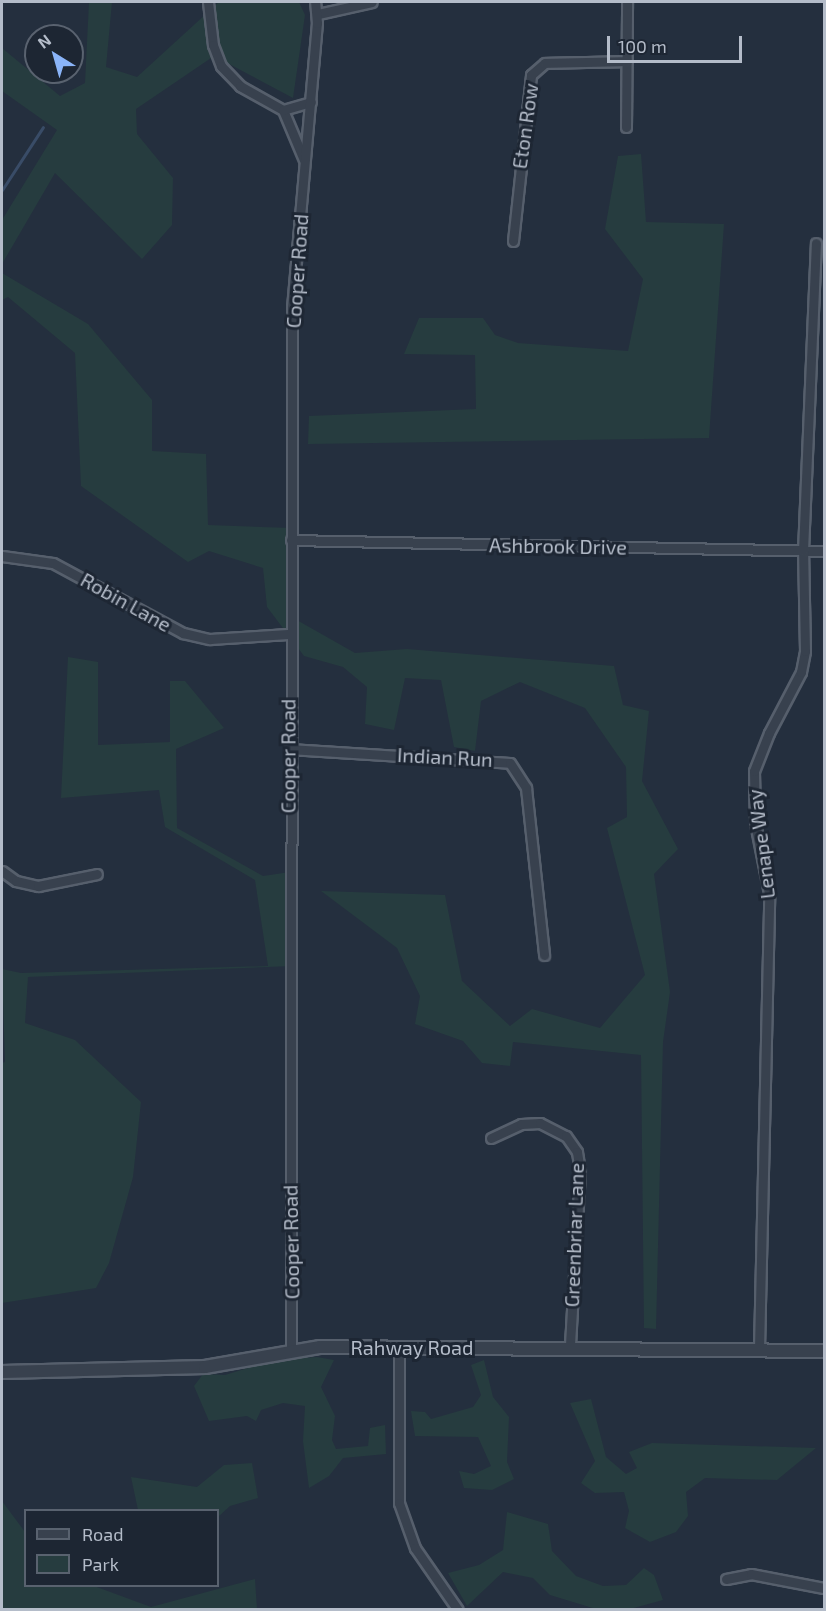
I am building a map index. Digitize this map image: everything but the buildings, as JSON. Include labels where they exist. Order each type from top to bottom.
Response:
[{"type":"street","points":[[208,2],[213,45],[229,78],[283,110],[310,102]]},
{"type":"street","name":"Cooper Road","points":[[291,1349],[288,634],[291,540],[292,308],[318,14],[315,2]]},
{"type":"street","points":[[318,14],[372,2]]},
{"type":"street","points":[[626,127],[627,2]]},
{"type":"street","name":"Eton Row","points":[[513,241],[531,75],[545,63],[627,61]]},
{"type":"street","name":"Cooper Road","points":[[283,110],[296,131],[305,165]]},
{"type":"street","name":"Lenape Way","points":[[759,1349],[769,892],[755,823],[754,771],[769,732],[801,672],[803,551],[816,243]]},
{"type":"street","name":"Ashbrook Drive","points":[[291,540],[825,551]]},
{"type":"street","name":"Robin Lane","points":[[2,556],[53,563],[183,633],[210,639],[288,634]]},
{"type":"street","name":"Indian Run","points":[[289,749],[510,763],[526,788],[544,955]]},
{"type":"street","points":[[2,871],[16,881],[38,886],[97,874]]},
{"type":"street","name":"Greenbriar Lane","points":[[491,1138],[521,1124],[540,1123],[566,1136],[577,1152],[580,1171],[570,1346]]},
{"type":"street","name":"Rahway Road","points":[[2,1372],[205,1367],[291,1349],[570,1346],[825,1351]]},
{"type":"street","points":[[399,1347],[399,1503],[415,1548],[458,1610]]},
{"type":"street","points":[[726,1579],[751,1574],[825,1588]]},
{"type":"green space","points":[[89,2],[112,2],[106,67],[137,77],[219,2],[299,2],[305,15],[293,98],[214,56],[136,109],[137,134],[173,178],[172,225],[142,259],[55,173],[2,264],[2,220],[57,130],[2,91],[2,48],[24,66],[24,84],[46,84],[60,96],[85,83]]},
{"type":"green space","points":[[641,154],[646,222],[724,224],[709,438],[308,444],[309,416],[476,409],[475,355],[404,354],[419,318],[483,318],[495,335],[518,343],[628,351],[643,279],[605,229],[618,156]]},
{"type":"green space","points":[[2,273],[88,324],[152,400],[152,451],[206,454],[208,525],[291,528],[288,615],[355,653],[407,649],[614,666],[623,705],[649,711],[642,781],[678,849],[654,874],[670,992],[663,1042],[656,1329],[644,1328],[641,1055],[513,1042],[510,1066],[482,1063],[463,1041],[415,1024],[420,996],[397,948],[321,891],[445,895],[462,981],[510,1026],[532,1009],[600,1028],[645,975],[607,828],[627,817],[626,767],[585,708],[520,682],[481,701],[475,751],[454,747],[441,680],[405,678],[394,730],[365,724],[367,687],[343,667],[304,656],[267,607],[263,568],[209,551],[188,562],[81,486],[75,353],[8,297],[2,300]]},
{"type":"green space","points":[[68,657],[98,662],[98,745],[170,742],[170,681],[185,681],[224,728],[176,749],[177,828],[263,876],[290,872],[292,966],[28,977],[25,1023],[75,1040],[141,1102],[133,1177],[109,1263],[96,1288],[2,1303],[2,1063],[5,1062],[2,969],[21,973],[268,966],[255,880],[165,827],[159,790],[61,798]]},
{"type":"green space","points":[[317,1357],[334,1360],[321,1387],[335,1416],[332,1440],[336,1449],[368,1446],[370,1428],[385,1425],[386,1454],[343,1458],[329,1476],[309,1488],[303,1441],[305,1406],[283,1403],[261,1410],[256,1421],[247,1416],[209,1421],[194,1386],[203,1374],[225,1375],[274,1360]]},
{"type":"green space","points":[[484,1360],[493,1397],[509,1417],[507,1462],[514,1479],[492,1490],[464,1488],[459,1471],[474,1474],[491,1466],[478,1437],[415,1436],[411,1411],[425,1412],[431,1419],[473,1407],[481,1395],[471,1365]]},
{"type":"green space","points":[[591,1399],[606,1457],[626,1474],[637,1468],[629,1452],[652,1443],[816,1448],[777,1480],[705,1478],[686,1492],[688,1516],[676,1532],[650,1542],[625,1528],[629,1511],[624,1492],[595,1493],[581,1483],[595,1461],[570,1403]]},
{"type":"green space","points":[[252,1463],[258,1498],[230,1506],[219,1516],[219,1509],[138,1509],[131,1477],[197,1487],[224,1465]]},
{"type":"green space","points":[[2,1501],[24,1531],[24,1587],[97,1587],[151,1607],[255,1579],[257,1609],[2,1609]]},
{"type":"green space","points":[[507,1512],[548,1524],[552,1551],[576,1576],[603,1586],[626,1585],[644,1568],[654,1575],[663,1600],[630,1609],[596,1609],[550,1595],[533,1578],[503,1572],[467,1606],[448,1573],[479,1565],[503,1550]]},
{"type":"waterway","points":[[2,190],[43,127]]}]
